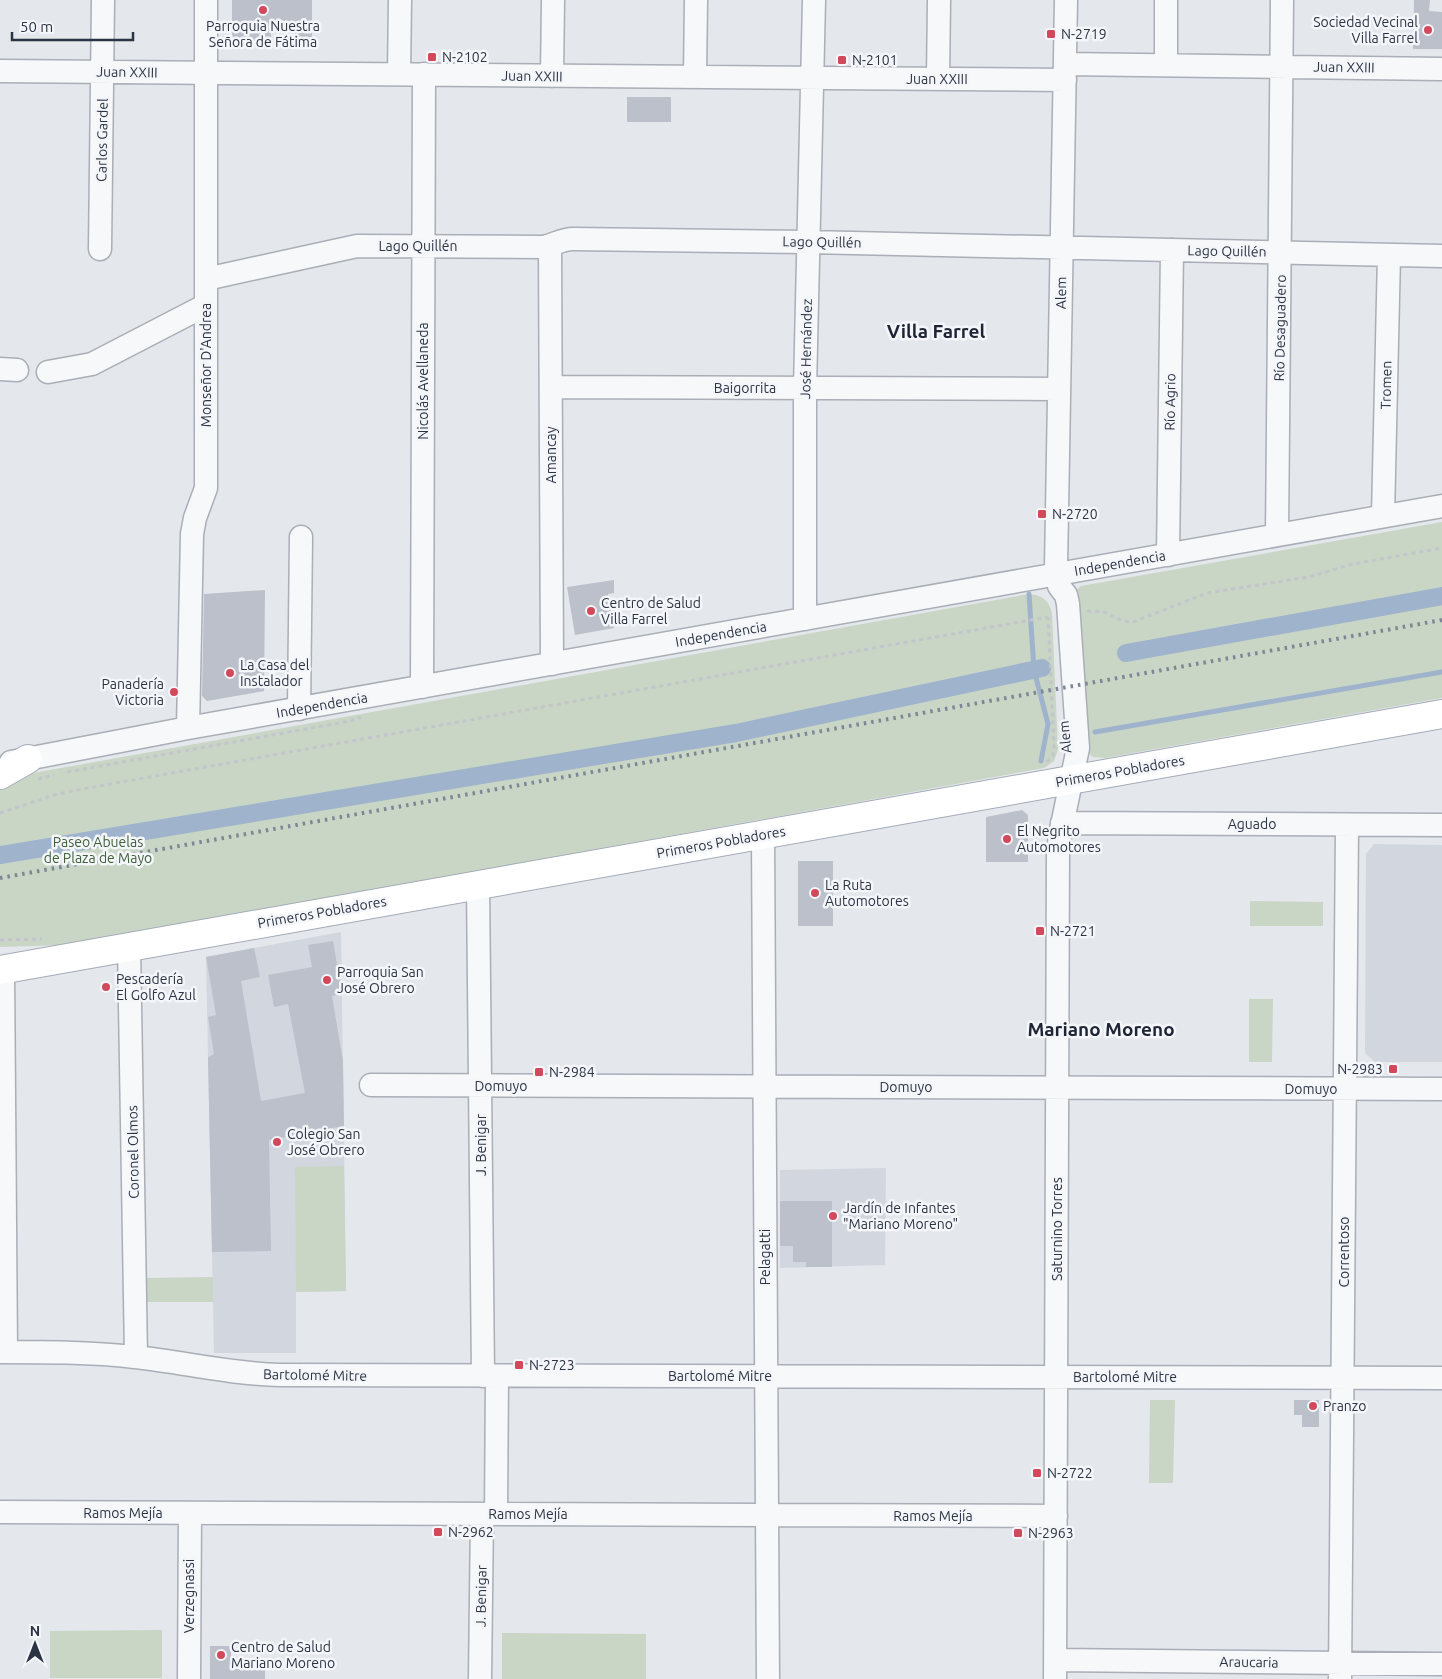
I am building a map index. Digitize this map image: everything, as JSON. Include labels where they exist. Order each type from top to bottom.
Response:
[{"type":"main road","name":"Primeros Pobladores","points":[[1,964],[79,956],[1442,714]]},
{"type":"main road","points":[[0,775],[28,759]]},
{"type":"street","name":"Carlos Gardel","points":[[100,249],[103,0]]},
{"type":"street","name":"Monseñor D'Andrea","points":[[188,728],[192,534],[195,518],[206,488],[206,0]]},
{"type":"street","points":[[399,74],[400,0]]},
{"type":"street","points":[[552,76],[553,0]]},
{"type":"street","points":[[695,77],[696,0]]},
{"type":"street","name":"José Hernández","points":[[805,619],[805,388],[814,0]]},
{"type":"street","points":[[938,0],[938,79]]},
{"type":"street","name":"Alem","points":[[1066,0],[1059,389],[1058,580],[1056,605],[1064,739],[1070,780]]},
{"type":"street","points":[[1166,0],[1166,65]]},
{"type":"street","name":"Río Desaguadero","points":[[1278,535],[1282,0]]},
{"type":"street","name":"Juan XXIII","points":[[0,71],[938,79],[1166,65],[1442,69]]},
{"type":"street","name":"Nicolás Avellaneda","points":[[422,687],[424,74]]},
{"type":"street","name":"Lago Quillén","points":[[206,279],[351,247],[550,246],[573,239],[808,242],[1442,256]]},
{"type":"street","name":"Amancay","points":[[550,246],[552,664]]},
{"type":"street","name":"Río Agrio","points":[[1168,555],[1172,250]]},
{"type":"street","name":"Tromen","points":[[1383,516],[1389,254]]},
{"type":"street","points":[[48,372],[92,364],[206,305]]},
{"type":"street","name":"Baigorrita","points":[[551,387],[1059,389]]},
{"type":"street","name":"Independencia","points":[[0,764],[188,728],[805,619],[1058,580],[1168,555],[1442,506]]},
{"type":"street","points":[[299,709],[301,536]]},
{"type":"street","name":"Saturnino Torres","points":[[1055,1669],[1058,853],[1070,780]]},
{"type":"street","name":"Aguado","points":[[1062,823],[1442,825]]},
{"type":"street","name":"Correntoso","points":[[1340,1671],[1347,825]]},
{"type":"street","name":"Pelagatti","points":[[763,835],[768,1679]]},
{"type":"street","name":"J. Benigar","points":[[478,885],[480,1086],[490,1376],[489,1514],[480,1679]]},
{"type":"street","name":"Coronel Olmos","points":[[130,946],[136,1357]]},
{"type":"street","points":[[1,964],[3,1352]]},
{"type":"street","name":"Domuyo","points":[[371,1085],[1442,1089]]},
{"type":"street","name":"Bartolomé Mitre","points":[[3,1352],[72,1353],[136,1357],[264,1375],[1442,1378]]},
{"type":"street","name":"Ramos Mejía","points":[[0,1512],[1056,1516]]},
{"type":"street","name":"Verzegnassi","points":[[189,1679],[190,1513]]},
{"type":"street","name":"Araucaria","points":[[1055,1669],[1340,1671],[1442,1664]]},
{"type":"path","points":[[1081,612],[1104,612],[1123,621],[1133,622],[1207,593],[1308,577],[1353,564],[1442,548]]},
{"type":"path","points":[[0,813],[82,788],[1050,617],[1053,751],[1051,759],[1043,764]]},
{"type":"path","points":[[0,940],[46,939]]},
{"type":"shaded area","points":[[1374,844],[1442,845],[1442,1062],[1375,1062],[1365,1053],[1366,854]]},
{"type":"shaded area","name":"Colegio San José Obrero","points":[[341,932],[346,1291],[296,1292],[296,1353],[214,1353],[206,957]]},
{"type":"shaded area","name":"Jardín de Infantes \"Mariano Moreno\"","points":[[886,1168],[885,1265],[780,1268],[780,1170]]},
{"type":"green space","points":[[1442,522],[1442,698],[1105,758],[1093,757],[1085,750],[1074,592],[1081,586]]},
{"type":"green space","name":"Paseo Abuelas de Plaza de Mayo","points":[[1029,594],[1044,599],[1052,613],[1058,750],[1054,761],[1044,768],[118,936],[65,945],[0,947],[0,785],[32,773]]},
{"type":"green space","points":[[1250,901],[1323,902],[1323,926],[1250,926]]},
{"type":"green space","points":[[1249,999],[1273,999],[1272,1062],[1249,1062]]},
{"type":"green space","points":[[344,1166],[346,1291],[296,1292],[295,1167]]},
{"type":"green space","points":[[213,1277],[213,1302],[146,1302],[146,1278]]},
{"type":"green space","points":[[1150,1400],[1175,1400],[1173,1483],[1149,1483]]},
{"type":"green space","points":[[162,1630],[162,1678],[50,1678],[50,1631]]},
{"type":"green space","points":[[502,1633],[646,1634],[646,1679],[502,1679]]},
{"type":"building","name":"Parroquia Nuestra Señora de Fátima","points":[[232,0],[312,0],[312,40],[295,40],[295,21],[271,21],[271,41],[232,41]]},
{"type":"building","name":"Sociedad Vecinal Villa Farrel","points":[[1414,0],[1430,0],[1429,11],[1442,12],[1442,49],[1413,49]]},
{"type":"building","points":[[627,97],[671,97],[671,122],[627,122]]},
{"type":"building","name":"Centro de Salud Villa Farrel","points":[[614,580],[614,593],[608,594],[614,628],[575,635],[567,587]]},
{"type":"building","points":[[265,590],[264,691],[207,701],[202,696],[204,594]]},
{"type":"building","name":"El Negrito Automotores","points":[[1022,810],[1028,815],[1028,862],[986,862],[986,817]]},
{"type":"building","name":"La Ruta Automotores","points":[[798,861],[833,861],[833,926],[798,926]]},
{"type":"building","points":[[333,941],[342,994],[332,996],[343,1061],[344,1126],[269,1140],[271,1251],[212,1252],[208,1057],[214,1054],[208,1017],[216,1015],[206,957],[254,948],[260,977],[241,981],[261,1101],[305,1093],[288,1004],[274,1007],[268,975],[312,967],[308,945]]},
{"type":"building","points":[[780,1201],[832,1201],[832,1267],[806,1267],[806,1262],[793,1262],[793,1246],[780,1246]]},
{"type":"building","points":[[1294,1400],[1319,1400],[1319,1427],[1302,1427],[1302,1415],[1294,1415]]},
{"type":"building","name":"Centro de Salud Mariano Moreno","points":[[210,1646],[231,1646],[231,1664],[265,1664],[265,1679],[210,1679]]},
{"type":"waterway","points":[[1029,594],[1034,670],[1048,724],[1041,761]]},
{"type":"waterway","points":[[1126,653],[1442,596]]},
{"type":"waterway","points":[[0,855],[736,733],[1042,668]]},
{"type":"waterway","points":[[1095,732],[1442,672]]},
{"type":"railway","points":[[0,878],[1442,620]]},
{"type":"place","name":"Parroquia Nuestra Señora de Fátima","points":[[263,10]]},
{"type":"place","name":"Sociedad Vecinal Villa Farrel","points":[[1428,30]]},
{"type":"place","name":"N-2719","points":[[1051,34]]},
{"type":"place","name":"N-2102","points":[[432,57]]},
{"type":"place","name":"N-2101","points":[[842,60]]},
{"type":"place","name":"N-2720","points":[[1042,514]]},
{"type":"place","name":"Centro de Salud Villa Farrel","points":[[591,611]]},
{"type":"place","name":"La Casa del Instalador","points":[[230,673]]},
{"type":"place","name":"Panadería Victoria","points":[[174,692]]},
{"type":"place","name":"El Negrito Automotores","points":[[1007,839]]},
{"type":"place","name":"La Ruta Automotores","points":[[815,893]]},
{"type":"place","name":"N-2721","points":[[1040,931]]},
{"type":"place","name":"Parroquia San José Obrero","points":[[327,980]]},
{"type":"place","name":"Pescadería El Golfo Azul","points":[[106,987]]},
{"type":"place","name":"N-2983","points":[[1393,1069]]},
{"type":"place","name":"N-2984","points":[[539,1072]]},
{"type":"place","name":"Colegio San José Obrero","points":[[277,1142]]},
{"type":"place","name":"Jardín de Infantes \"Mariano Moreno\"","points":[[833,1216]]},
{"type":"place","name":"N-2723","points":[[519,1365]]},
{"type":"place","name":"Pranzo","points":[[1313,1406]]},
{"type":"place","name":"N-2722","points":[[1037,1473]]},
{"type":"place","name":"N-2962","points":[[438,1532]]},
{"type":"place","name":"N-2963","points":[[1018,1533]]},
{"type":"place","name":"Centro de Salud Mariano Moreno","points":[[221,1655]]},
{"type":"district","name":"Villa Farrel","points":[[936,331]]},
{"type":"district","name":"Mariano Moreno","points":[[1101,1029]]}]
